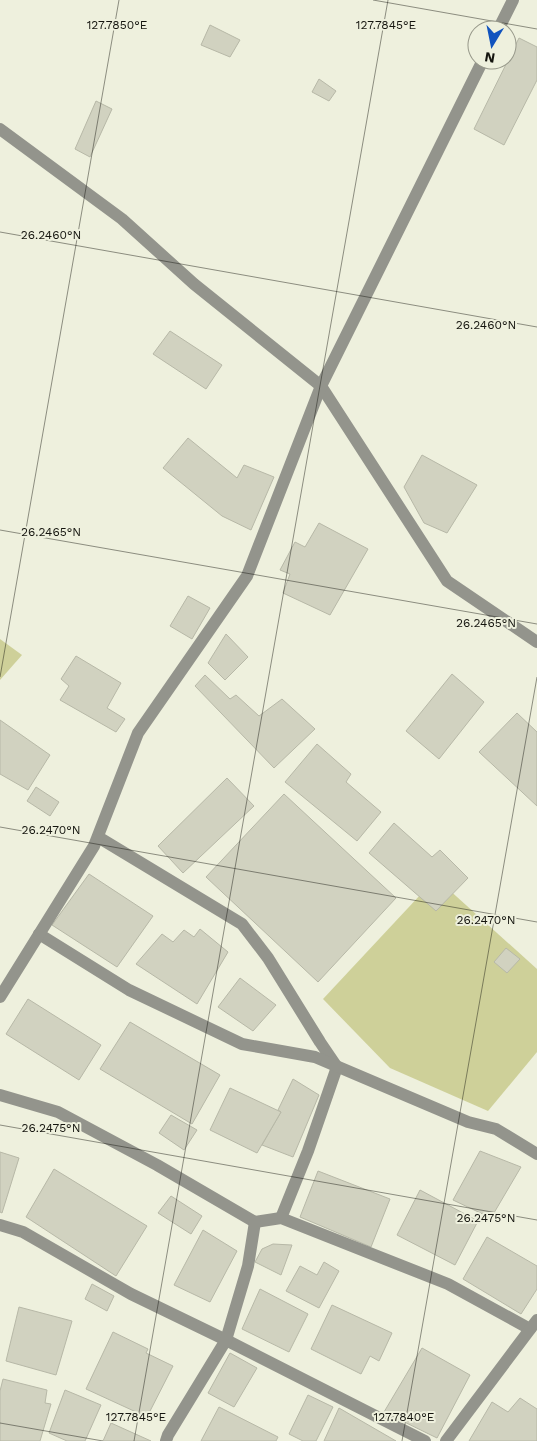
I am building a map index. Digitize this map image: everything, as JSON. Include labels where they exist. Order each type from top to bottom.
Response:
[{"type":"street","points":[[503,20],[512,0]]},
{"type":"street","points":[[0,997],[94,846],[138,733],[247,576],[321,386],[478,70]]},
{"type":"street","points":[[0,128],[122,220],[194,284],[321,386],[447,581],[537,642]]},
{"type":"street","points":[[98,837],[242,924],[268,958],[337,1067]]},
{"type":"street","points":[[40,934],[129,990],[242,1044],[315,1057],[468,1122],[496,1129],[537,1154]]},
{"type":"street","points":[[281,1218],[308,1152],[337,1067]]},
{"type":"street","points":[[0,1095],[58,1112],[157,1165],[254,1222],[281,1218],[448,1284],[533,1324],[446,1441]]},
{"type":"street","points":[[166,1441],[226,1340],[248,1266],[254,1222]]},
{"type":"street","points":[[0,1225],[22,1232],[131,1294],[425,1441]]},
{"type":"green space","points":[[0,639],[22,655],[0,680]]},
{"type":"green space","points":[[436,878],[537,969],[537,1052],[488,1111],[390,1068],[323,999]]},
{"type":"building","points":[[210,25],[240,40],[230,57],[201,45]]},
{"type":"building","points":[[519,38],[537,47],[537,80],[504,145],[474,129],[503,70],[517,70],[517,42]]},
{"type":"building","points":[[319,79],[336,91],[329,101],[312,92]]},
{"type":"building","points":[[96,101],[112,109],[90,157],[75,149]]},
{"type":"building","points":[[170,331],[222,365],[206,389],[153,354]]},
{"type":"building","points":[[188,438],[237,478],[244,465],[274,477],[251,530],[222,516],[163,468]]},
{"type":"building","points":[[422,455],[477,485],[447,533],[424,523],[404,487]]},
{"type":"building","points":[[319,523],[368,549],[330,615],[283,593],[290,574],[280,570],[295,542],[305,547]]},
{"type":"building","points":[[188,596],[210,608],[192,639],[170,626]]},
{"type":"building","points":[[226,634],[248,657],[225,680],[208,663]]},
{"type":"building","points":[[76,656],[121,683],[107,708],[125,719],[116,732],[60,700],[69,686],[61,679]]},
{"type":"building","points":[[452,674],[484,702],[439,759],[406,731]]},
{"type":"building","points":[[205,675],[230,699],[236,695],[259,716],[282,699],[315,729],[274,768],[195,686]]},
{"type":"building","points":[[517,713],[537,732],[537,806],[479,752]]},
{"type":"building","points":[[0,720],[50,755],[28,790],[0,774]]},
{"type":"building","points":[[317,744],[351,774],[346,782],[381,812],[357,841],[285,782]]},
{"type":"building","points":[[227,778],[254,806],[183,873],[158,846]]},
{"type":"building","points":[[36,787],[59,802],[50,816],[27,801]]},
{"type":"building","points":[[284,794],[396,898],[318,982],[206,877]]},
{"type":"building","points":[[394,823],[432,857],[440,850],[468,878],[436,911],[369,853]]},
{"type":"building","points":[[89,874],[153,916],[117,967],[52,925]]},
{"type":"building","points":[[200,929],[228,952],[197,1004],[136,964],[162,934],[173,942],[184,930],[194,937]]},
{"type":"building","points":[[506,948],[520,959],[507,973],[494,962]]},
{"type":"building","points":[[240,978],[276,1005],[253,1031],[218,1007]]},
{"type":"building","points":[[28,999],[101,1045],[79,1080],[6,1034]]},
{"type":"building","points":[[130,1022],[220,1075],[192,1124],[100,1069]]},
{"type":"building","points":[[293,1079],[319,1095],[293,1157],[262,1145],[281,1112],[278,1110]]},
{"type":"building","points":[[230,1088],[281,1112],[257,1153],[210,1130]]},
{"type":"building","points":[[171,1115],[197,1130],[184,1150],[159,1133]]},
{"type":"building","points":[[480,1151],[521,1167],[491,1218],[453,1200]]},
{"type":"building","points":[[0,1152],[19,1158],[2,1213],[0,1212]]},
{"type":"building","points":[[54,1169],[147,1226],[116,1276],[26,1217]]},
{"type":"building","points":[[318,1171],[390,1199],[371,1247],[300,1217]]},
{"type":"building","points":[[420,1190],[478,1221],[455,1265],[397,1235]]},
{"type":"building","points":[[171,1196],[202,1216],[191,1234],[158,1213]]},
{"type":"building","points":[[203,1230],[237,1251],[210,1302],[174,1285]]},
{"type":"building","points":[[487,1237],[537,1266],[537,1289],[521,1314],[463,1279]]},
{"type":"building","points":[[273,1244],[292,1245],[281,1275],[255,1262],[262,1249]]},
{"type":"building","points":[[324,1262],[339,1271],[319,1308],[286,1291],[300,1266],[317,1275]]},
{"type":"building","points":[[92,1284],[114,1296],[107,1311],[85,1299]]},
{"type":"building","points":[[260,1289],[308,1314],[289,1352],[242,1329]]},
{"type":"building","points":[[332,1305],[392,1333],[379,1361],[370,1356],[361,1374],[311,1349]]},
{"type":"building","points":[[19,1307],[72,1321],[56,1375],[6,1361]]},
{"type":"building","points":[[113,1332],[148,1349],[146,1353],[173,1366],[147,1417],[86,1389]]},
{"type":"building","points":[[422,1348],[470,1375],[437,1438],[384,1412]]},
{"type":"building","points":[[230,1353],[257,1368],[234,1407],[208,1393]]},
{"type":"building","points":[[3,1379],[47,1390],[45,1403],[51,1404],[40,1441],[0,1441],[0,1391]]},
{"type":"building","points":[[65,1390],[101,1405],[85,1441],[67,1441],[49,1433]]},
{"type":"building","points":[[308,1395],[333,1407],[316,1441],[303,1441],[289,1434]]},
{"type":"building","points":[[520,1398],[537,1409],[537,1441],[469,1441],[492,1402],[508,1412]]},
{"type":"building","points":[[219,1407],[278,1437],[276,1441],[201,1441]]},
{"type":"building","points":[[339,1408],[396,1441],[324,1441]]},
{"type":"building","points":[[111,1423],[151,1441],[103,1441]]}]
